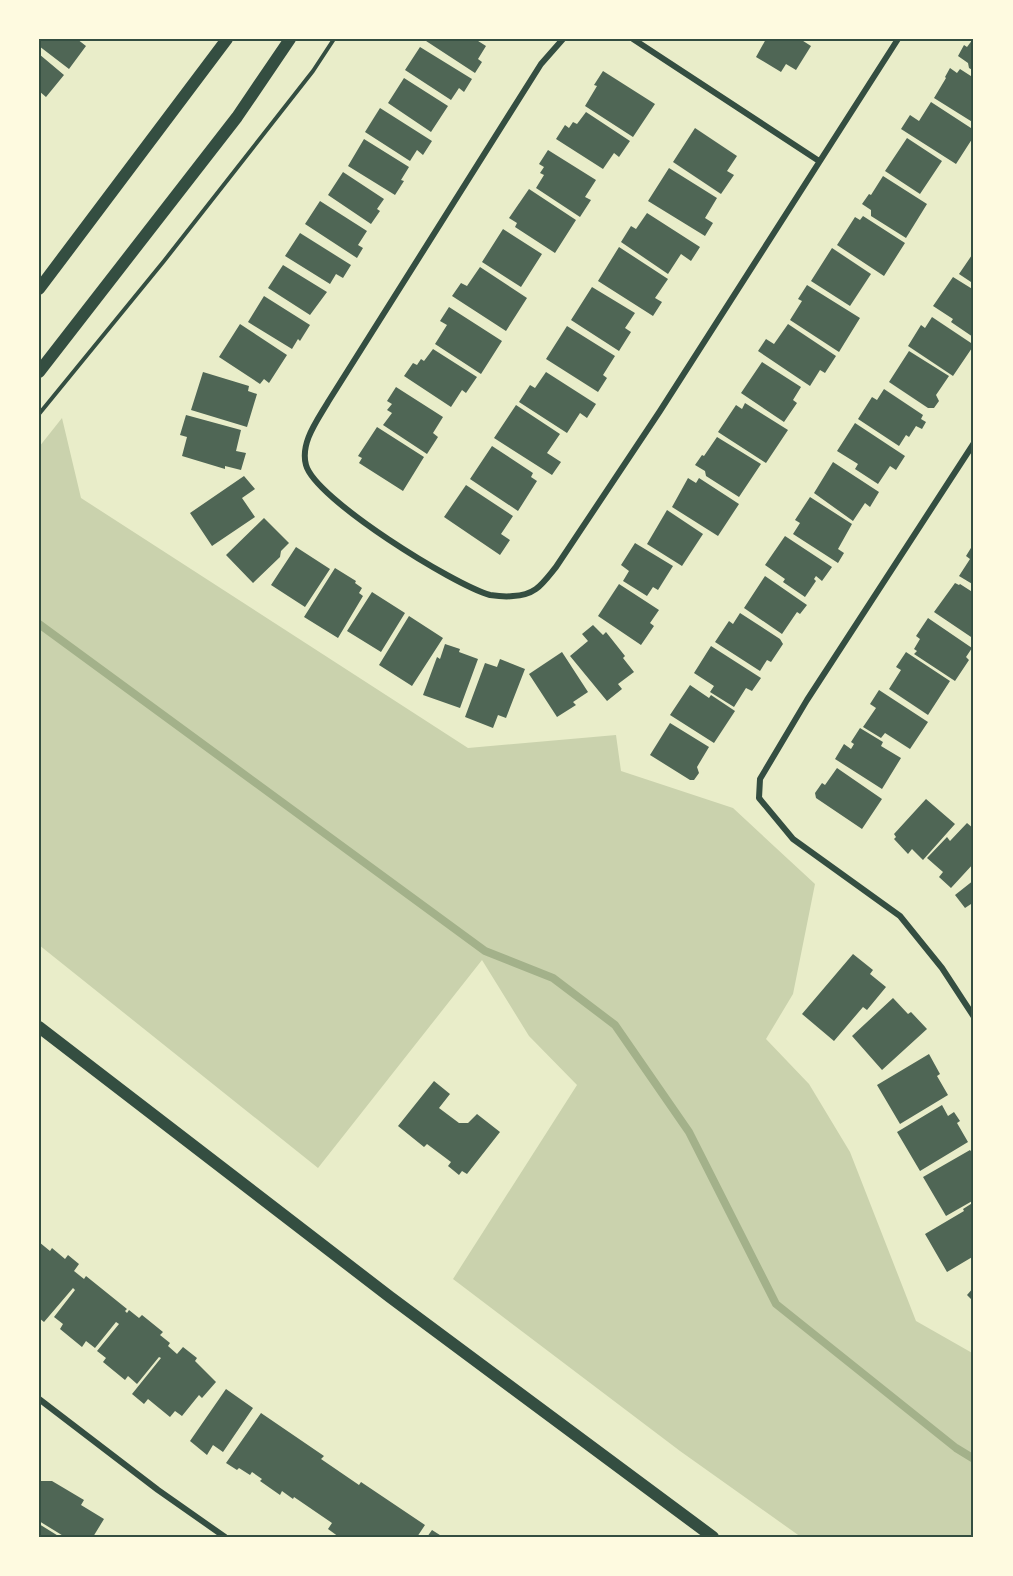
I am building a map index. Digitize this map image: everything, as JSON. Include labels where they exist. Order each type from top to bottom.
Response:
[{"type":"main road","points":[[39,289],[227,39]]},
{"type":"main road","points":[[39,372],[237,117],[290,39]]},
{"type":"main road","points":[[39,1027],[390,1297],[713,1537]]},
{"type":"street","points":[[563,39],[542,64],[328,402],[304,449],[306,465],[311,477],[321,488],[396,544],[460,582],[490,595],[510,597],[538,590],[556,567],[660,411],[898,39]]},
{"type":"street","points":[[633,39],[819,161]]},
{"type":"street","points":[[974,443],[801,710],[760,779],[759,798],[793,839],[900,916],[942,968],[974,1017]]},
{"type":"street","points":[[39,1399],[158,1490],[225,1537]]},
{"type":"path","points":[[39,414],[164,261],[313,70],[334,39]]},
{"type":"green space","points":[[62,418],[81,498],[468,748],[616,735],[621,771],[733,808],[815,884],[793,994],[766,1039],[809,1084],[850,1152],[916,1321],[974,1354],[974,1537],[801,1537],[680,1451],[453,1279],[577,1085],[529,1036],[482,960],[318,1168],[39,945],[39,447]]},
{"type":"building","points":[[39,39],[77,39],[86,46],[69,69],[39,46]]},
{"type":"building","points":[[423,39],[475,39],[486,46],[478,59],[482,62],[475,73]]},
{"type":"building","points":[[766,39],[800,39],[811,46],[796,70],[786,64],[781,72],[756,57]]},
{"type":"building","points":[[973,39],[974,71],[958,56],[964,45],[967,47]]},
{"type":"building","points":[[420,47],[472,79],[464,92],[459,88],[451,100],[405,70]]},
{"type":"building","points":[[39,54],[64,75],[46,97],[39,91]]},
{"type":"building","points":[[950,68],[957,73],[960,69],[974,78],[974,123],[934,98]]},
{"type":"building","points":[[603,71],[655,104],[633,137],[585,106]]},
{"type":"building","points":[[404,78],[448,106],[431,132],[388,103]]},
{"type":"building","points":[[931,102],[974,130],[974,136],[956,164],[901,129],[910,115],[919,121]]},
{"type":"building","points":[[380,108],[432,141],[423,155],[417,150],[410,161],[365,132]]},
{"type":"building","points":[[586,112],[630,141],[619,157],[614,153],[603,169],[556,139],[565,125],[569,128],[573,122],[577,124]]},
{"type":"building","points":[[695,128],[737,156],[727,171],[734,175],[721,194],[673,162]]},
{"type":"building","points":[[907,138],[942,161],[920,194],[885,171]]},
{"type":"building","points":[[364,139],[409,167],[395,195],[348,166]]},
{"type":"building","points":[[548,150],[596,180],[585,197],[591,200],[580,217],[536,188],[544,175],[540,173],[544,167],[539,164]]},
{"type":"building","points":[[669,168],[717,198],[705,218],[713,223],[705,236],[648,201]]},
{"type":"building","points":[[343,172],[384,199],[377,209],[380,211],[371,224],[328,195]]},
{"type":"building","points":[[883,176],[927,204],[906,238],[871,216],[871,210],[862,204],[869,194],[871,195]]},
{"type":"building","points":[[529,189],[576,220],[555,253],[515,227],[517,223],[509,218]]},
{"type":"building","points":[[320,201],[367,231],[358,245],[363,248],[357,258],[305,224]]},
{"type":"building","points":[[647,213],[700,247],[691,261],[681,254],[668,274],[621,242],[631,226],[636,229]]},
{"type":"building","points":[[863,216],[905,243],[884,276],[837,245],[855,217],[860,220]]},
{"type":"building","points":[[503,229],[542,254],[521,287],[482,262]]},
{"type":"building","points":[[300,233],[351,265],[343,278],[336,274],[330,284],[285,256]]},
{"type":"building","points":[[619,247],[668,279],[655,298],[662,302],[653,316],[598,281]]},
{"type":"building","points":[[832,248],[871,274],[850,306],[811,281]]},
{"type":"building","points":[[974,252],[974,284],[959,274]]},
{"type":"building","points":[[283,265],[327,292],[310,315],[268,288]]},
{"type":"building","points":[[480,267],[527,298],[506,331],[452,296],[461,283],[467,286]]},
{"type":"building","points":[[953,277],[974,290],[973,337],[951,322],[953,319],[933,306]]},
{"type":"building","points":[[807,285],[860,318],[839,352],[790,320],[802,301],[798,299]]},
{"type":"building","points":[[592,287],[635,313],[625,328],[631,332],[619,351],[571,320]]},
{"type":"building","points":[[264,296],[310,325],[292,349],[248,322]]},
{"type":"building","points":[[449,307],[502,341],[481,374],[435,344],[447,325],[440,321]]},
{"type":"building","points":[[932,317],[974,345],[953,376],[908,346],[921,325],[925,328]]},
{"type":"building","points":[[240,324],[287,355],[269,383],[264,379],[260,384],[219,357]]},
{"type":"building","points":[[788,324],[836,356],[825,373],[820,370],[810,386],[758,351],[766,339],[774,344]]},
{"type":"building","points":[[567,326],[615,356],[603,375],[607,378],[598,392],[546,359]]},
{"type":"building","points":[[433,349],[477,377],[466,393],[462,390],[451,407],[404,376],[413,363],[417,365],[421,359],[424,361]]},
{"type":"building","points":[[909,351],[949,376],[936,395],[939,401],[934,408],[928,408],[889,382]]},
{"type":"building","points":[[762,362],[801,387],[793,400],[797,403],[784,422],[741,393]]},
{"type":"building","points":[[203,372],[249,386],[248,391],[257,394],[247,427],[191,410]]},
{"type":"building","points":[[546,372],[596,404],[587,418],[580,413],[567,433],[519,402],[530,385],[535,388]]},
{"type":"building","points":[[396,387],[443,417],[433,433],[438,437],[427,454],[383,425],[392,413],[387,410],[392,404],[387,401]]},
{"type":"building","points":[[884,389],[923,415],[921,419],[926,422],[922,429],[916,426],[899,446],[858,419],[872,397],[877,400]]},
{"type":"building","points":[[745,403],[788,430],[766,463],[718,432],[736,405],[742,409]]},
{"type":"building","points":[[516,405],[560,434],[547,453],[561,462],[552,475],[494,438]]},
{"type":"building","points":[[186,415],[241,430],[236,451],[246,453],[241,470],[225,466],[225,469],[182,456],[187,437],[180,435]]},
{"type":"building","points":[[855,423],[905,456],[896,470],[890,466],[878,484],[855,469],[858,464],[837,451]]},
{"type":"building","points":[[377,427],[424,457],[403,491],[359,463],[362,458],[358,456]]},
{"type":"building","points":[[717,437],[761,464],[739,497],[706,476],[705,471],[695,465]]},
{"type":"building","points":[[492,446],[533,473],[531,477],[537,481],[518,511],[470,479]]},
{"type":"building","points":[[833,462],[879,492],[870,507],[865,503],[853,521],[814,493]]},
{"type":"building","points":[[244,476],[255,489],[242,498],[255,517],[212,546],[190,513]]},
{"type":"building","points":[[688,478],[696,483],[699,478],[739,504],[718,536],[672,507]]},
{"type":"building","points":[[466,485],[513,516],[501,534],[510,540],[500,555],[444,517]]},
{"type":"building","points":[[810,497],[852,524],[838,549],[844,553],[838,563],[793,534],[800,523],[795,520]]},
{"type":"building","points":[[667,510],[703,534],[682,566],[647,544]]},
{"type":"building","points":[[264,518],[289,543],[281,551],[280,557],[253,583],[226,555]]},
{"type":"building","points":[[785,536],[832,567],[822,581],[816,576],[814,579],[816,581],[805,597],[783,582],[785,579],[765,565]]},
{"type":"building","points":[[635,543],[673,566],[658,590],[653,587],[647,596],[623,581],[629,571],[621,565]]},
{"type":"building","points":[[974,543],[974,585],[959,576],[970,559],[966,556]]},
{"type":"building","points":[[296,547],[330,569],[305,607],[271,585]]},
{"type":"building","points":[[335,568],[356,581],[355,583],[362,588],[359,593],[363,596],[338,638],[304,617]]},
{"type":"building","points":[[765,576],[807,605],[800,614],[797,612],[782,634],[744,608]]},
{"type":"building","points":[[955,583],[974,593],[974,639],[934,612]]},
{"type":"building","points":[[619,584],[659,610],[650,623],[654,626],[641,645],[598,616]]},
{"type":"building","points":[[372,592],[405,613],[381,652],[347,631]]},
{"type":"building","points":[[740,613],[780,639],[783,644],[771,662],[767,660],[760,671],[715,642],[729,621],[733,624]]},
{"type":"building","points":[[409,616],[443,638],[412,686],[379,665]]},
{"type":"building","points":[[928,618],[972,648],[966,657],[969,660],[955,681],[914,654],[917,651],[914,649],[920,639],[916,636]]},
{"type":"building","points":[[593,625],[603,635],[606,632],[625,656],[623,658],[634,672],[618,684],[622,689],[607,701],[570,656],[588,641],[582,634]]},
{"type":"building","points":[[445,644],[478,659],[460,708],[423,695],[437,657],[440,659]]},
{"type":"building","points":[[711,646],[761,678],[752,691],[746,688],[734,707],[710,692],[714,686],[694,673]]},
{"type":"building","points":[[562,652],[588,692],[573,702],[576,705],[557,717],[529,674]]},
{"type":"building","points":[[906,652],[950,681],[928,715],[889,689],[901,670],[896,667]]},
{"type":"building","points":[[500,659],[525,669],[506,718],[498,715],[493,728],[465,717],[485,663],[497,667]]},
{"type":"building","points":[[690,685],[709,698],[711,695],[735,711],[714,743],[670,715]]},
{"type":"building","points":[[879,690],[928,722],[910,749],[885,733],[881,738],[863,727],[876,708],[870,704]]},
{"type":"building","points":[[670,723],[709,747],[697,767],[699,773],[694,780],[690,780],[650,755]]},
{"type":"building","points":[[860,728],[883,742],[881,746],[901,758],[882,789],[835,759],[844,744],[851,749],[854,744],[851,742]]},
{"type":"building","points":[[837,768],[882,799],[862,829],[816,798],[815,793],[822,783],[825,785]]},
{"type":"building","points":[[926,799],[955,824],[923,860],[912,849],[908,854],[894,839],[896,837],[894,834]]},
{"type":"building","points":[[967,823],[974,829],[974,863],[951,888],[939,877],[943,872],[927,858],[947,837],[950,841]]},
{"type":"building","points":[[974,880],[974,907],[971,904],[965,908],[955,895]]},
{"type":"building","points":[[853,954],[873,970],[870,974],[886,987],[867,1010],[863,1007],[834,1041],[802,1014]]},
{"type":"building","points":[[893,998],[927,1029],[882,1070],[852,1036]]},
{"type":"building","points":[[929,1054],[940,1074],[937,1076],[948,1095],[900,1124],[877,1085]]},
{"type":"building","points":[[434,1081],[450,1094],[439,1108],[459,1123],[468,1123],[477,1114],[500,1132],[467,1174],[462,1171],[459,1175],[448,1166],[451,1162],[427,1144],[424,1147],[398,1126]]},
{"type":"building","points":[[942,1105],[948,1116],[954,1112],[960,1121],[957,1123],[968,1142],[920,1171],[897,1132]]},
{"type":"building","points":[[970,1150],[974,1155],[974,1200],[946,1216],[923,1177]]},
{"type":"building","points":[[974,1202],[974,1256],[947,1272],[925,1234],[964,1211],[963,1209]]},
{"type":"building","points":[[39,1242],[50,1251],[52,1248],[65,1259],[68,1255],[79,1264],[74,1271],[84,1279],[86,1276],[127,1309],[125,1311],[127,1313],[129,1310],[139,1318],[142,1315],[163,1332],[160,1335],[170,1343],[168,1346],[177,1354],[183,1347],[197,1358],[195,1361],[216,1382],[202,1398],[199,1395],[182,1416],[175,1411],[170,1417],[148,1399],[144,1404],[132,1394],[161,1358],[159,1357],[137,1384],[128,1376],[125,1380],[103,1362],[106,1358],[97,1351],[119,1324],[116,1322],[95,1348],[86,1341],[82,1347],[60,1329],[63,1324],[54,1317],[75,1290],[73,1288],[44,1322],[39,1318]]},
{"type":"building","points":[[974,1287],[974,1302],[967,1295]]},
{"type":"building","points":[[226,1389],[253,1408],[223,1452],[213,1445],[207,1455],[190,1441]]},
{"type":"building","points":[[261,1413],[324,1456],[321,1459],[359,1485],[361,1482],[425,1525],[417,1537],[339,1537],[328,1529],[332,1523],[294,1497],[293,1499],[282,1491],[280,1495],[260,1481],[262,1479],[252,1472],[250,1475],[226,1463]]},
{"type":"building","points":[[39,1481],[52,1481],[84,1500],[81,1505],[104,1519],[93,1537],[65,1537],[39,1521]]},
{"type":"building","points":[[39,1524],[60,1537],[39,1537]]},
{"type":"building","points":[[432,1530],[443,1537],[427,1537]]},
{"type":"waterway","points":[[39,624],[485,951],[553,978],[615,1025],[689,1132],[776,1304],[956,1448],[974,1459]]}]
